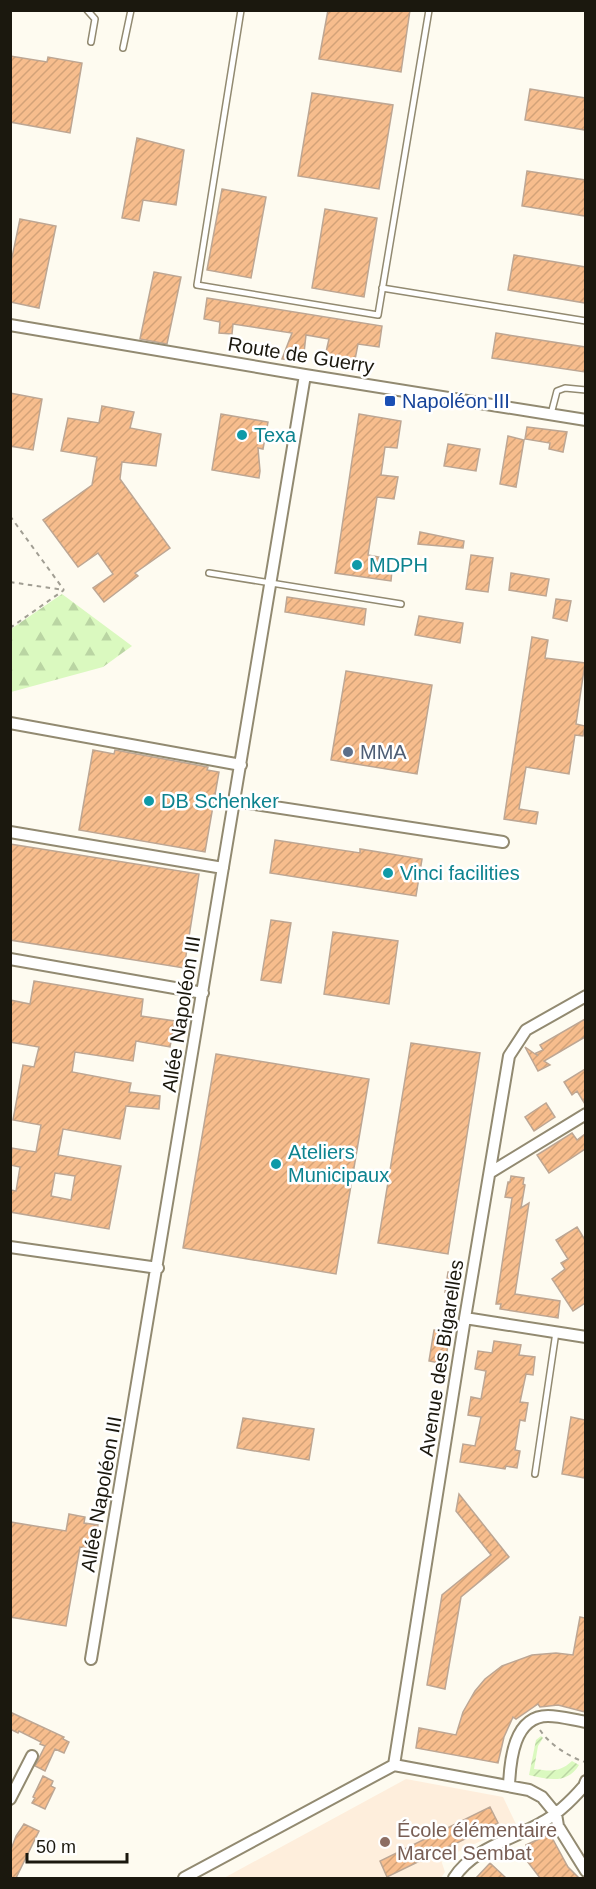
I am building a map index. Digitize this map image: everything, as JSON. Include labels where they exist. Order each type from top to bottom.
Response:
[{"type":"street","name":"Route de Guerry","points":[[10,325],[585,420]]},
{"type":"street","name":"Allée Napoléon III","points":[[91,1659],[158,1268],[305,375]]},
{"type":"street","points":[[10,723],[241,765]]},
{"type":"street","points":[[235,801],[503,842]]},
{"type":"street","points":[[10,832],[223,868]]},
{"type":"street","points":[[10,959],[203,993]]},
{"type":"street","name":"Avenue des Bigarelles","points":[[394,1765],[509,1056],[526,1030],[585,996]]},
{"type":"street","points":[[491,1172],[585,1114]]},
{"type":"street","points":[[10,1247],[158,1268]]},
{"type":"street","points":[[465,1318],[585,1337]]},
{"type":"street","points":[[509,1786],[515,1742],[530,1722],[546,1716],[585,1722]]},
{"type":"street","points":[[10,1799],[32,1756]]},
{"type":"street","points":[[184,1878],[394,1765],[536,1792],[556,1814],[558,1826],[585,1871]]},
{"type":"street","points":[[454,1878],[478,1855],[556,1814],[585,1785]]},
{"type":"lane","points":[[87,10],[95,19],[91,42]]},
{"type":"lane","points":[[123,48],[131,10]]},
{"type":"lane","points":[[241,10],[197,285],[378,315],[429,10]]},
{"type":"lane","points":[[382,288],[585,321]]},
{"type":"lane","points":[[551,414],[557,391],[565,388],[585,390]]},
{"type":"lane","points":[[209,573],[401,604]]},
{"type":"lane","points":[[535,1474],[556,1332]]},
{"type":"path","points":[[10,516],[64,590]]},
{"type":"path","points":[[10,582],[64,590]]},
{"type":"path","points":[[10,627],[64,590]]},
{"type":"path","points":[[543,1734],[574,1759],[585,1762]]},
{"type":"shaded area","name":"École élémentaire Marcel Sembat","points":[[406,1779],[503,1797],[516,1824],[441,1860],[445,1872],[441,1878],[224,1878]]},
{"type":"green space","points":[[62,594],[132,646],[103,667],[11,692],[11,629]]},
{"type":"green space","points":[[541,1736],[543,1738],[538,1746],[534,1769],[554,1770],[563,1768],[572,1761],[579,1765],[569,1776],[556,1779],[529,1775],[536,1740]]},
{"type":"building","points":[[328,10],[410,10],[401,72],[319,59]]},
{"type":"building","points":[[10,56],[47,62],[48,57],[82,63],[70,133],[10,122]]},
{"type":"building","points":[[530,89],[585,98],[585,130],[525,120]]},
{"type":"building","points":[[312,93],[393,105],[379,189],[298,176]]},
{"type":"building","points":[[137,138],[184,150],[176,205],[143,200],[139,221],[122,218]]},
{"type":"building","points":[[527,171],[585,180],[585,216],[522,206]]},
{"type":"building","points":[[222,189],[266,197],[251,278],[207,270]]},
{"type":"building","points":[[325,209],[377,218],[364,297],[312,288]]},
{"type":"building","points":[[20,219],[56,226],[39,308],[10,302],[10,267]]},
{"type":"building","points":[[514,255],[585,267],[585,303],[508,290]]},
{"type":"building","points":[[154,272],[181,277],[167,344],[140,339]]},
{"type":"building","points":[[207,298],[382,326],[379,347],[358,344],[353,370],[323,365],[329,339],[306,335],[303,362],[282,359],[292,333],[233,324],[232,334],[219,333],[220,322],[204,319]]},
{"type":"building","points":[[496,333],[585,347],[585,372],[492,358]]},
{"type":"building","points":[[10,393],[42,399],[33,450],[10,446]]},
{"type":"building","points":[[102,406],[134,412],[130,428],[161,434],[156,466],[122,462],[120,479],[170,548],[135,573],[138,576],[104,602],[93,588],[113,574],[98,553],[78,567],[43,520],[92,485],[97,457],[61,451],[68,418],[99,423]]},
{"type":"building","name":"Texa","points":[[221,414],[268,422],[263,449],[258,448],[259,478],[212,470]]},
{"type":"building","points":[[359,414],[401,421],[397,448],[385,447],[381,475],[398,477],[394,499],[377,497],[368,555],[379,557],[377,568],[392,570],[391,581],[335,573]]},
{"type":"building","points":[[527,427],[567,432],[563,452],[549,449],[550,443],[525,439]]},
{"type":"building","points":[[508,436],[524,440],[516,487],[500,484]]},
{"type":"building","points":[[448,444],[480,449],[476,471],[444,466]]},
{"type":"building","points":[[420,532],[464,541],[463,548],[418,544]]},
{"type":"building","points":[[471,555],[493,558],[488,592],[466,589]]},
{"type":"building","points":[[511,573],[549,579],[546,596],[509,590]]},
{"type":"building","points":[[287,597],[366,609],[364,625],[285,612]]},
{"type":"building","points":[[556,599],[571,601],[567,621],[553,618]]},
{"type":"building","points":[[419,616],[463,623],[460,643],[415,635]]},
{"type":"building","points":[[532,637],[548,640],[545,658],[585,663],[576,724],[585,726],[583,736],[575,735],[569,774],[526,767],[519,809],[538,812],[536,824],[504,819]]},
{"type":"building","points":[[346,671],[432,685],[417,774],[331,760]]},
{"type":"building","name":"DB Schenker","points":[[93,750],[114,754],[115,750],[208,767],[207,770],[219,772],[205,852],[79,830]]},
{"type":"building","points":[[275,840],[360,853],[360,849],[422,859],[416,896],[270,873]]},
{"type":"building","points":[[10,844],[199,874],[184,968],[10,940]]},
{"type":"building","points":[[271,920],[291,923],[281,983],[261,980]]},
{"type":"building","points":[[333,932],[398,941],[389,1004],[324,994]]},
{"type":"building","points":[[34,981],[143,999],[141,1016],[175,1021],[170,1047],[136,1041],[133,1061],[75,1052],[72,1072],[131,1083],[129,1092],[160,1096],[159,1109],[126,1106],[120,1139],[63,1129],[58,1155],[121,1166],[109,1229],[10,1212],[10,1190],[16,1191],[20,1167],[10,1165],[12,1148],[36,1152],[41,1125],[13,1120],[23,1065],[34,1067],[39,1047],[10,1042],[10,1000],[30,1004]],"holes":[[[55,1173],[75,1176],[71,1200],[51,1196]]]},
{"type":"building","points":[[585,1019],[585,1037],[544,1061],[550,1065],[538,1071],[525,1047],[538,1056],[536,1053],[543,1050],[540,1045]]},
{"type":"building","points":[[411,1043],[480,1053],[448,1254],[378,1243]]},
{"type":"building","name":"Ateliers Municipaux","points":[[216,1054],[369,1079],[336,1274],[183,1248]]},
{"type":"building","points":[[585,1069],[585,1104],[577,1091],[572,1095],[564,1082]]},
{"type":"building","points":[[546,1103],[555,1117],[534,1131],[525,1117]]},
{"type":"building","points":[[572,1133],[577,1140],[585,1134],[585,1149],[549,1173],[537,1155]]},
{"type":"building","points":[[511,1176],[524,1178],[521,1208],[529,1203],[515,1294],[560,1301],[558,1318],[500,1309],[501,1304],[496,1304],[512,1198],[505,1197]]},
{"type":"building","points":[[577,1227],[585,1240],[585,1303],[573,1311],[552,1279],[565,1269],[561,1263],[568,1259],[556,1240]]},
{"type":"building","points":[[448,1272],[461,1274],[458,1294],[445,1292]]},
{"type":"building","points":[[434,1330],[450,1332],[445,1364],[429,1361]]},
{"type":"building","points":[[494,1341],[521,1345],[519,1355],[535,1357],[533,1375],[526,1374],[520,1402],[528,1403],[525,1421],[520,1420],[515,1450],[520,1451],[517,1468],[506,1466],[505,1469],[460,1462],[463,1444],[475,1446],[481,1417],[468,1415],[471,1397],[481,1399],[486,1371],[475,1369],[478,1351],[492,1353]]},
{"type":"building","points":[[571,1417],[585,1420],[585,1478],[562,1474]]},
{"type":"building","points":[[243,1418],[314,1429],[309,1460],[237,1448]]},
{"type":"building","points":[[459,1494],[509,1557],[461,1597],[445,1689],[427,1685],[442,1595],[491,1555],[456,1511]]},
{"type":"building","points":[[69,1514],[85,1517],[84,1523],[98,1525],[94,1549],[80,1547],[66,1626],[10,1617],[10,1522],[66,1531]]},
{"type":"building","points":[[580,1617],[585,1618],[585,1712],[558,1705],[540,1707],[538,1704],[516,1719],[513,1717],[504,1737],[498,1763],[416,1748],[419,1728],[456,1735],[463,1712],[475,1691],[485,1679],[502,1666],[532,1655],[556,1653],[573,1655]]},
{"type":"building","points":[[10,1712],[64,1737],[63,1739],[69,1742],[64,1753],[55,1749],[45,1771],[35,1766],[45,1746],[19,1731],[18,1733],[10,1729]]},
{"type":"building","points":[[43,1776],[53,1781],[51,1786],[55,1788],[45,1809],[32,1803]]},
{"type":"building","points":[[490,1807],[498,1823],[387,1877],[380,1861]]},
{"type":"building","points":[[24,1824],[39,1831],[16,1878],[10,1878],[10,1852]]},
{"type":"building","points":[[550,1834],[568,1867],[579,1878],[540,1878],[521,1853],[528,1850],[526,1845]]},
{"type":"building","points":[[490,1863],[506,1878],[476,1878]]},
{"type":"place","name":"Napoléon III","points":[[390,401]]},
{"type":"place","name":"Texa","points":[[242,435]]},
{"type":"place","name":"MDPH","points":[[357,565]]},
{"type":"place","name":"MMA","points":[[348,752]]},
{"type":"place","name":"DB Schenker","points":[[149,801]]},
{"type":"place","name":"Vinci facilities","points":[[388,873]]},
{"type":"place","name":"Ateliers Municipaux","points":[[276,1164]]},
{"type":"place","name":"École élémentaire Marcel Sembat","points":[[385,1842]]}]
